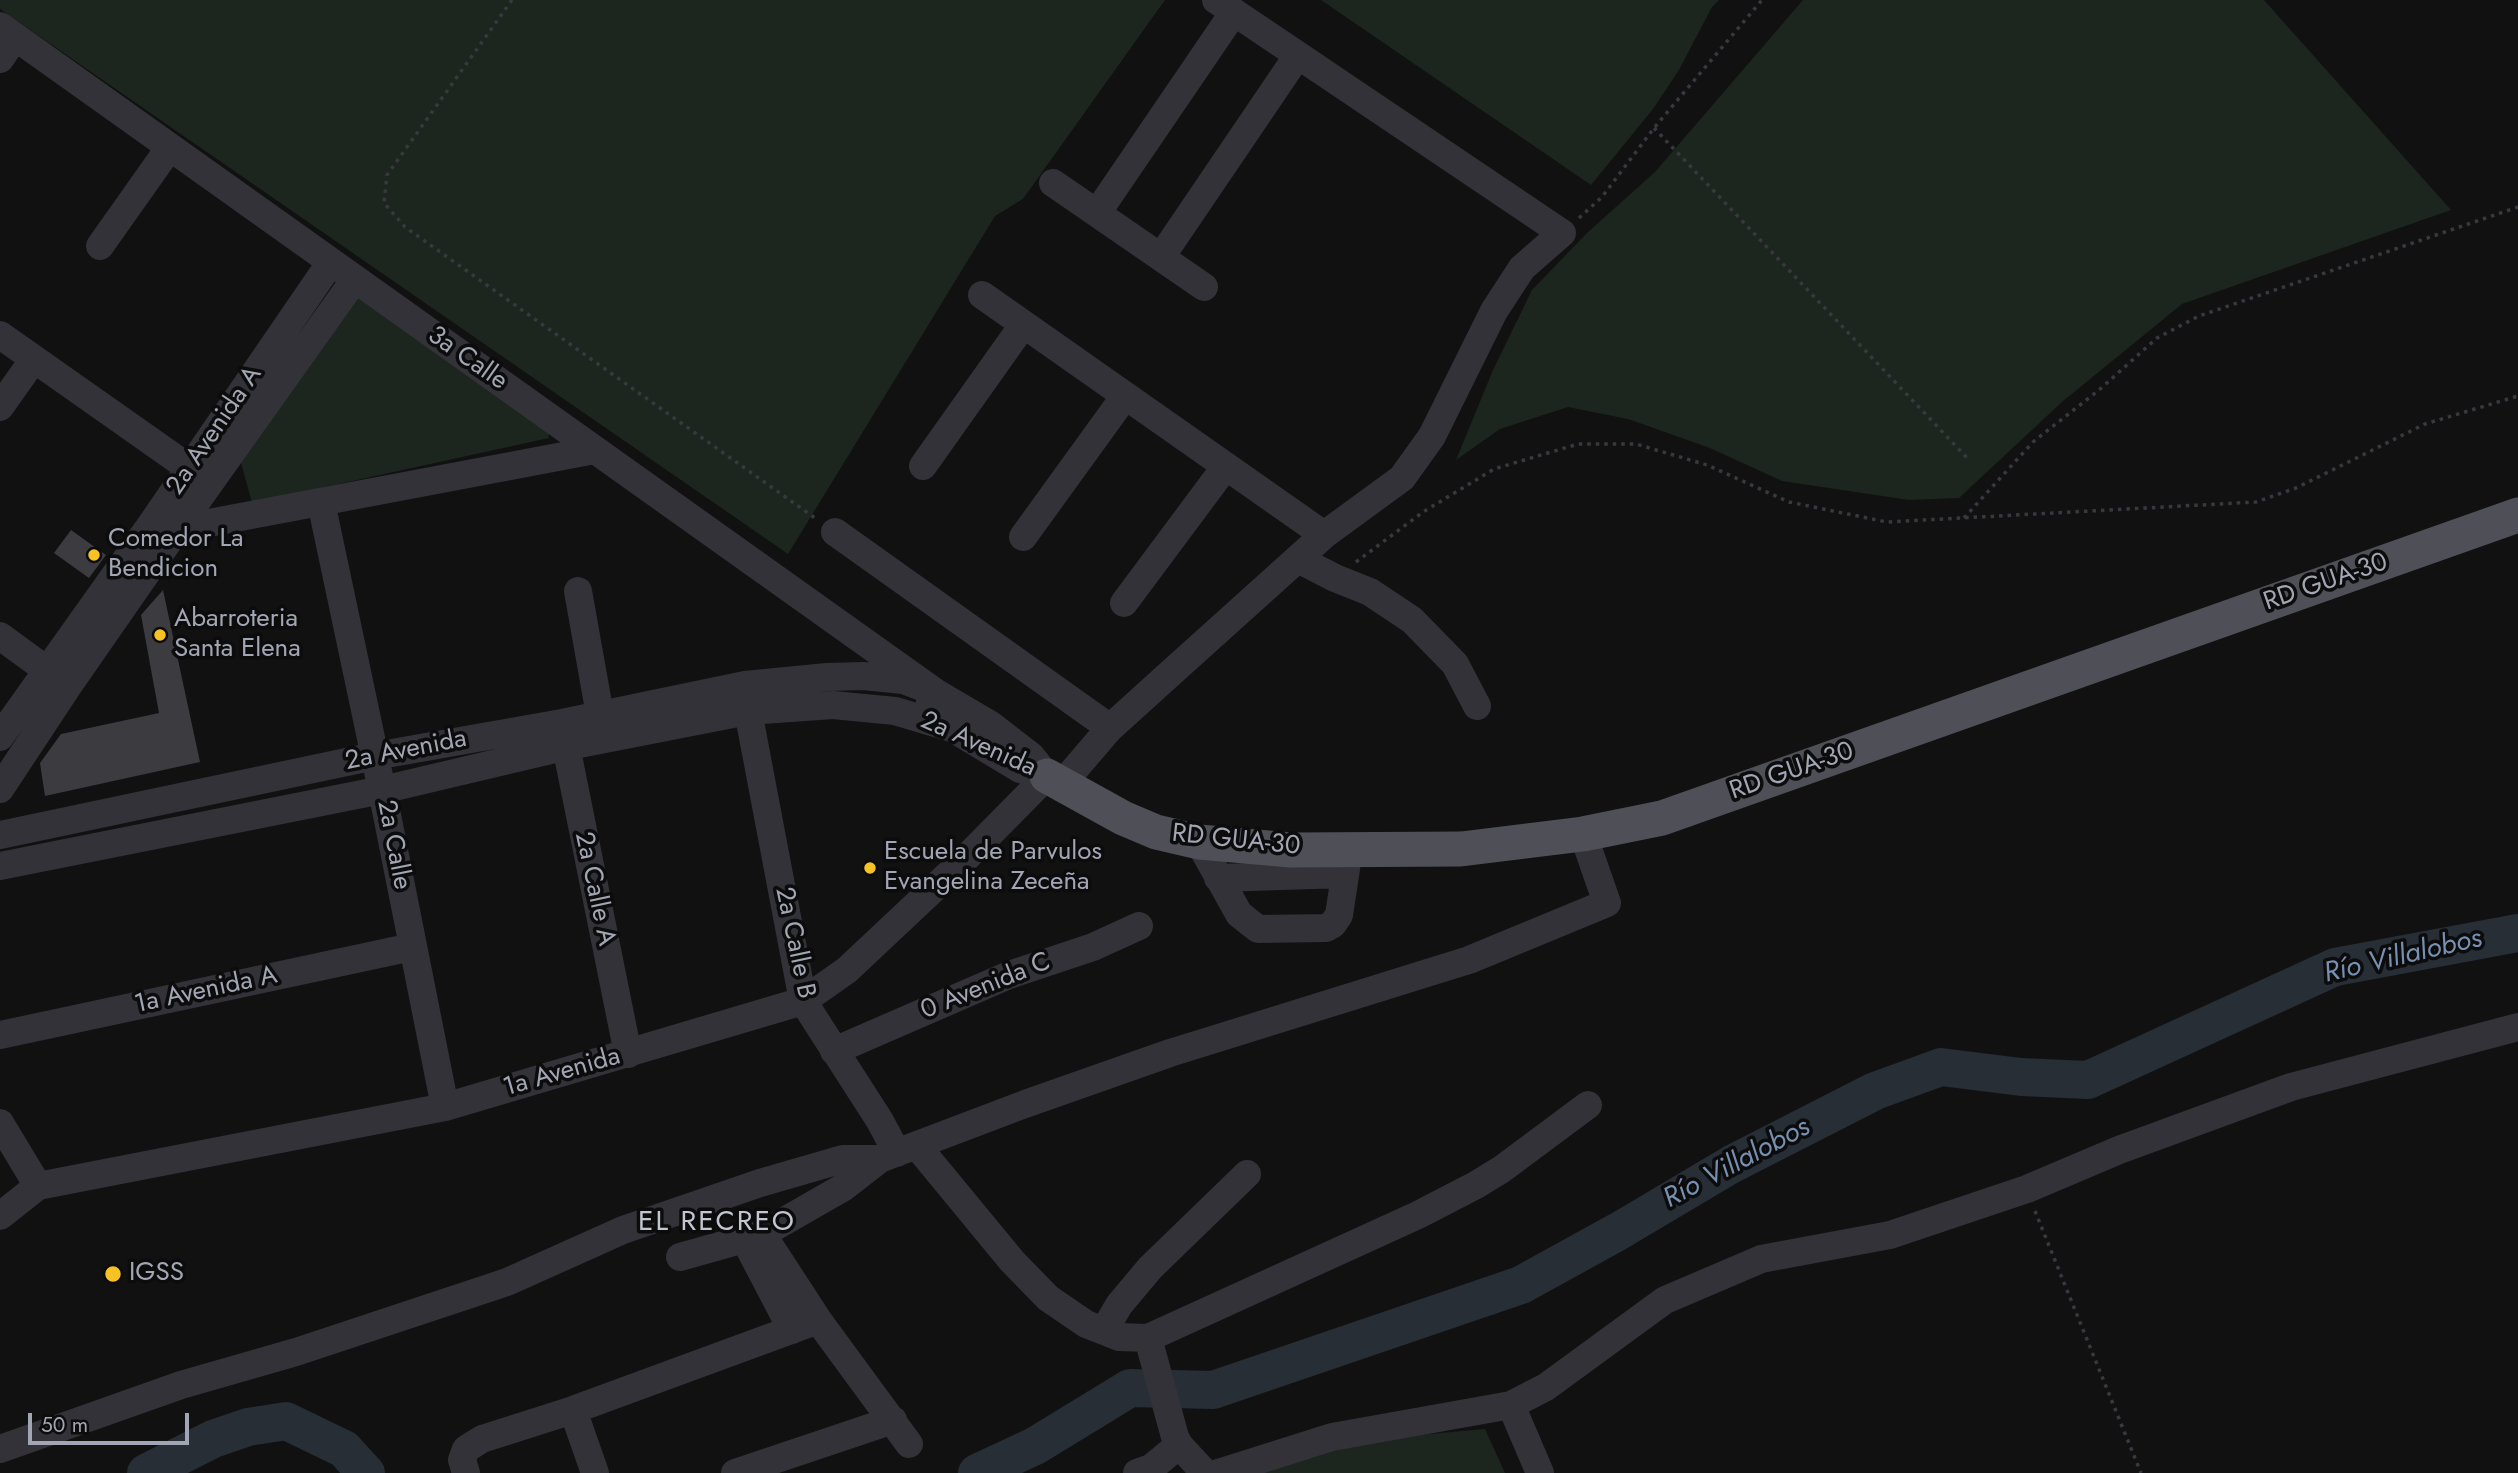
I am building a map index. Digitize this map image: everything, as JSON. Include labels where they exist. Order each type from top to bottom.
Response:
[{"type":"main road","name":"RD GUA-30","points":[[1055,780],[1123,818],[1156,832],[1199,842],[1291,850],[1347,862],[1583,834],[1662,818],[2518,515]]},
{"type":"street","points":[[1097,213],[1225,6],[1562,233]]},
{"type":"street","name":"3a Calle","points":[[5,40],[170,147],[595,450],[929,705]]},
{"type":"street","points":[[1161,257],[1298,55]]},
{"type":"street","points":[[100,246],[170,147]]},
{"type":"street","points":[[1053,183],[1204,286]]},
{"type":"street","name":"1a Avenida","points":[[0,1216],[38,1186],[445,1107],[803,1001],[847,970],[963,861],[1324,535],[1402,478],[1432,436],[1494,311],[1522,268],[1562,233]]},
{"type":"street","name":"2a Avenida A","points":[[0,789],[58,678],[189,468],[331,262]]},
{"type":"street","name":"2a Avenida A","points":[[0,737],[58,678],[177,529],[355,279]]},
{"type":"street","points":[[982,295],[1324,535]]},
{"type":"street","points":[[923,466],[1023,325]]},
{"type":"street","points":[[0,335],[189,468]]},
{"type":"street","points":[[0,407],[34,359]]},
{"type":"street","points":[[1023,537],[1125,396]]},
{"type":"street","name":"2a Avenida A","points":[[177,529],[595,450]]},
{"type":"street","points":[[1124,603],[1226,466]]},
{"type":"street","name":"2a Calle","points":[[321,502],[445,1107]]},
{"type":"street","points":[[835,532],[1110,728]]},
{"type":"street","points":[[1298,559],[1370,593],[1412,620],[1455,664],[1477,706]]},
{"type":"street","points":[[578,592],[600,715]]},
{"type":"street","points":[[0,636],[58,678]]},
{"type":"street","name":"2a Avenida","points":[[0,866],[382,790],[563,735],[600,715],[745,685],[827,677],[863,676],[903,680],[929,705],[991,725],[1031,756],[1055,780]]},
{"type":"street","name":"2a Avenida","points":[[0,835],[375,756],[748,711],[842,706],[895,711],[929,705]]},
{"type":"street","name":"2a Calle B","points":[[748,711],[803,1001],[898,1153],[1048,1298],[1086,1324],[1119,1337],[1148,1338]]},
{"type":"street","name":"2a Calle A","points":[[563,735],[628,1054]]},
{"type":"street","points":[[680,1257],[753,1237],[844,1187],[898,1153],[1025,1104],[1170,1052],[1469,960],[1607,903],[1583,834]]},
{"type":"street","points":[[1199,842],[1218,878],[1238,914],[1258,929],[1326,928],[1333,924],[1339,915],[1347,862],[1218,878]]},
{"type":"street","name":"0 Avenida C","points":[[834,1051],[1009,975],[1093,947],[1139,926]]},
{"type":"street","name":"1a Avenida A","points":[[0,1035],[412,947]]},
{"type":"street","points":[[1218,1473],[1332,1437],[1511,1405],[1546,1387],[1665,1300],[1761,1259],[1890,1235],[2026,1189],[2119,1150],[2291,1087],[2518,1027]]},
{"type":"street","points":[[1205,1473],[1177,1441],[1148,1338],[1418,1215],[1476,1185],[1588,1105]]},
{"type":"street","points":[[0,1123],[38,1186]]},
{"type":"street","points":[[0,1449],[181,1385],[296,1352],[507,1282],[623,1230],[760,1183],[843,1159],[898,1153]]},
{"type":"street","points":[[1104,1331],[1119,1304],[1150,1268],[1247,1174]]},
{"type":"street","points":[[753,1237],[909,1444]]},
{"type":"street","points":[[753,1237],[792,1330]]},
{"type":"street","points":[[466,1473],[462,1460],[466,1449],[482,1439],[573,1410],[818,1320]]},
{"type":"street","points":[[1511,1405],[1540,1473]]},
{"type":"street","points":[[573,1410],[595,1473]]},
{"type":"street","points":[[735,1473],[893,1420]]},
{"type":"street","points":[[1137,1473],[1151,1468],[1177,1441]]},
{"type":"path","points":[[512,0],[387,175],[384,203],[405,227],[835,532]]},
{"type":"path","points":[[1562,233],[1602,197],[1654,128],[1762,0]]},
{"type":"path","points":[[1654,128],[1970,461]]},
{"type":"path","points":[[1964,518],[2033,442],[2099,390],[2157,338],[2199,316],[2518,207]]},
{"type":"path","points":[[1335,578],[1423,512],[1494,468],[1578,444],[1636,444],[1707,465],[1789,502],[1887,522],[2256,502],[2296,488],[2424,425],[2518,396]]},
{"type":"path","points":[[2026,1189],[2141,1473]]},
{"type":"shaded area","points":[[0,0],[1165,0],[1023,199],[995,216],[788,554],[0,9]]},
{"type":"shaded area","points":[[1321,0],[1719,0],[1712,7],[1679,70],[1653,109],[1591,185]]},
{"type":"shaded area","points":[[1803,0],[2264,0],[2451,210],[2182,304],[2062,402],[1959,498],[1909,500],[1782,481],[1710,448],[1628,419],[1568,407],[1500,429],[1456,460],[1493,370],[1532,290],[1587,233],[1655,172]]},
{"type":"shaded area","points":[[353,289],[547,419],[549,438],[252,503],[237,448]]},
{"type":"shaded area","points":[[1485,1429],[1505,1473],[1260,1473],[1320,1452],[1396,1437]]},
{"type":"building","points":[[71,530],[106,555],[89,578],[54,553]]},
{"type":"building","points":[[163,590],[200,762],[45,796],[40,763],[61,734],[159,713],[141,615]]},
{"type":"waterway","name":"Río Villalobos","points":[[977,1473],[1035,1446],[1130,1388],[1213,1390],[1521,1285],[1732,1164],[1875,1091],[1941,1067],[2021,1077],[2088,1080],[2335,967],[2518,933]]},
{"type":"waterway","name":"Río Villalobos","points":[[146,1473],[213,1439],[248,1427],[286,1421],[344,1449],[366,1473]]},
{"type":"place","name":"Comedor La Bendicion","points":[[94,555]]},
{"type":"place","name":"Abarroteria Santa Elena","points":[[160,635]]},
{"type":"place","name":"Escuela de Parvulos Evangelina Zeceña","points":[[870,868]]},
{"type":"place","name":"IGSS","points":[[113,1274]]},
{"type":"district","name":"EL RECREO","points":[[717,1223]]}]
